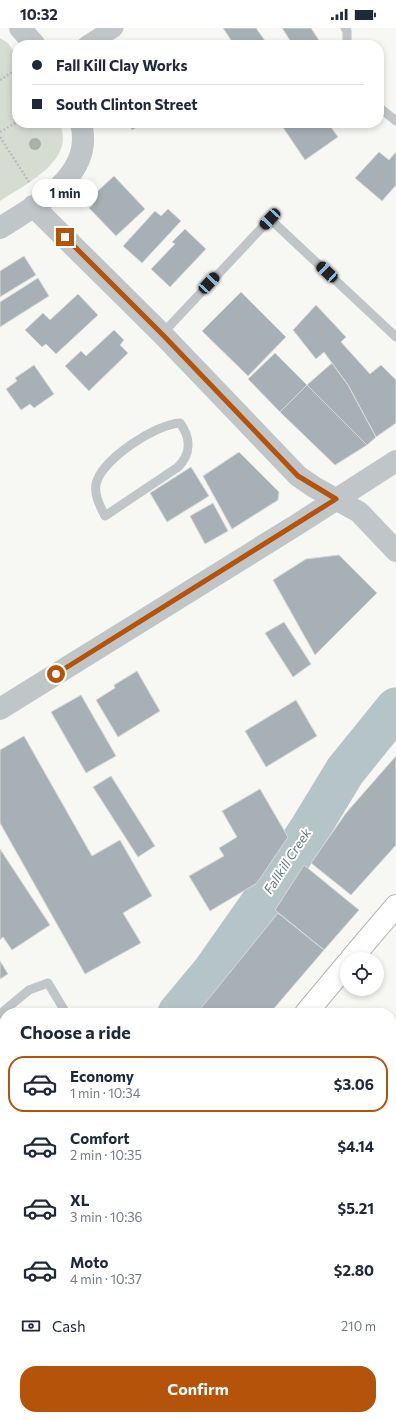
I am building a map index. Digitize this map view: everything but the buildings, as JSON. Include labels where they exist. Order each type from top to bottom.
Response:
[{"type":"highway","points":[[357,952],[396,906]]},
{"type":"highway","points":[[310,1008],[340,972]]},
{"type":"street","points":[[20,28],[31,40]]},
{"type":"street","points":[[95,40],[114,28]]},
{"type":"street","points":[[0,228],[33,206],[62,184],[72,174],[79,161],[83,147],[82,128]]},
{"type":"street","points":[[33,206],[162,334],[298,476],[359,512],[396,551]]},
{"type":"street","points":[[0,709],[396,461]]},
{"type":"lane","points":[[345,28],[347,31],[347,40]]},
{"type":"lane","points":[[384,111],[396,121]]},
{"type":"lane","points":[[162,334],[270,219],[396,337]]},
{"type":"lane","points":[[180,423],[186,432],[190,444],[185,460],[178,467],[105,516],[97,500],[96,483],[108,463],[120,451],[169,424],[180,423]]},
{"type":"lane","points":[[7,1008],[29,990],[48,983],[63,1008]]},
{"type":"path","points":[[0,80],[12,72]]},
{"type":"path","points":[[0,132],[12,125]]},
{"type":"path","points":[[0,137],[29,182]]},
{"type":"shaded area","points":[[0,38],[8,43],[12,49],[12,128],[61,128],[63,136],[61,149],[55,160],[46,170],[0,201]]},
{"type":"waterway","name":"Fallkill Creek","points":[[182,1008],[213,971],[258,907],[311,827],[345,771],[396,708]]},
{"type":"route","points":[[56,674],[336,499],[298,476],[162,334],[65,237]]}]
